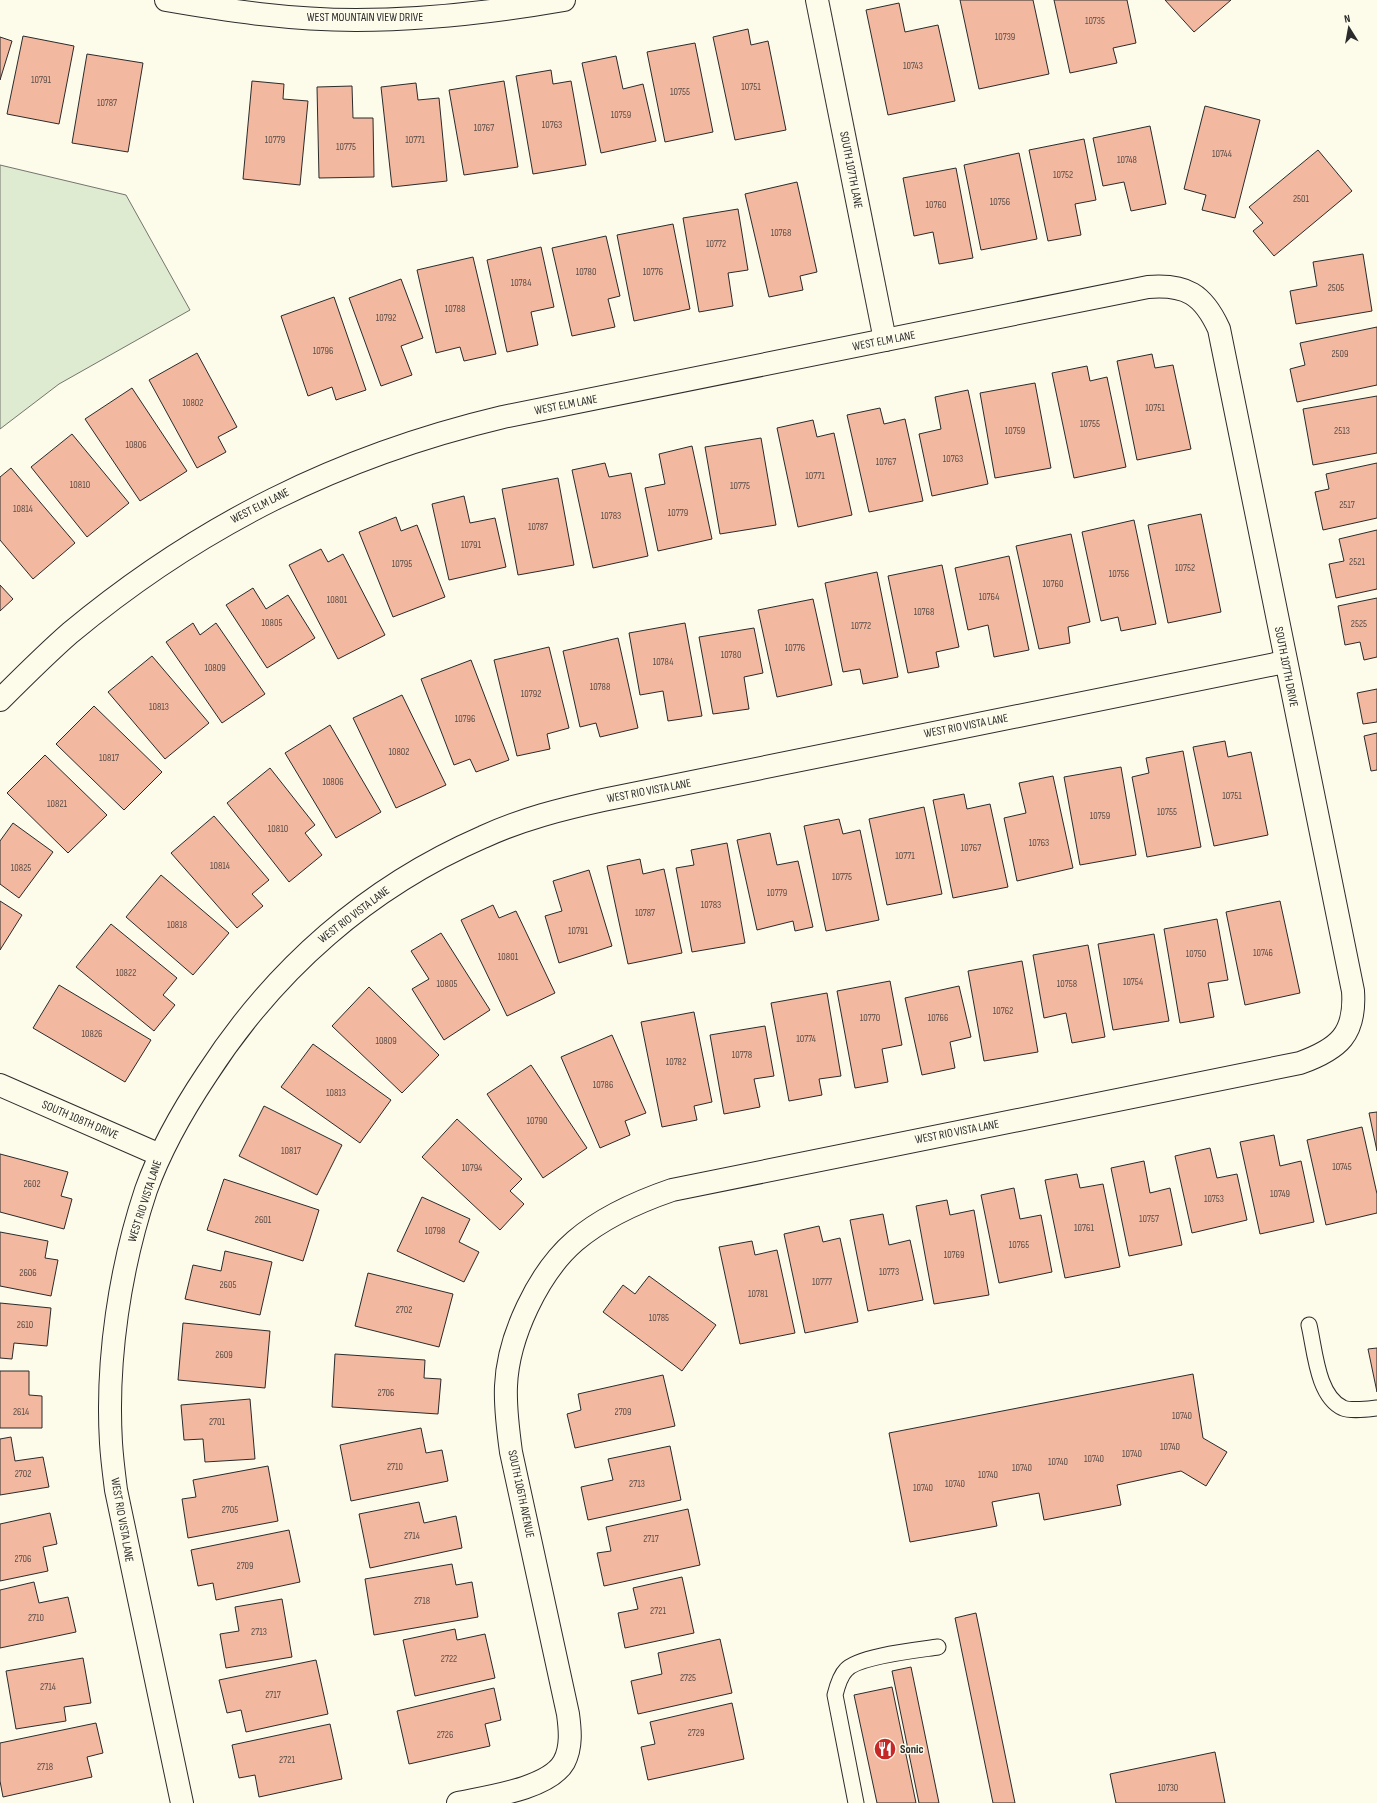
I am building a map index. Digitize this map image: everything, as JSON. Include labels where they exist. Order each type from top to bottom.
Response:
[{"type":"street","name":"WEST MOUNTAIN VIEW DRIVE","points":[[166,0],[255,14],[355,20],[408,19],[463,15],[564,0]]},
{"type":"street","name":"SOUTH 107TH LANE","points":[[816,0],[885,340]]},
{"type":"street","name":"WEST ELM LANE","points":[[0,700],[70,634],[150,572],[234,519],[275,497],[359,461],[446,431],[502,417],[1148,287],[1166,286],[1184,289],[1200,299]]},
{"type":"street","name":"SOUTH 107TH DRIVE","points":[[1200,299],[1211,313],[1219,329],[1224,347],[1285,662],[1353,991],[1353,1015],[1344,1038]]},
{"type":"street","name":"WEST RIO VISTA LANE","points":[[182,1803],[124,1533],[116,1490],[111,1443],[110,1399],[113,1354],[126,1263],[142,1202],[160,1155],[196,1090],[219,1055],[249,1015],[304,955],[340,923],[380,895],[447,854],[484,836],[524,820],[566,808],[603,800],[1285,662]]},
{"type":"street","name":"WEST RIO VISTA LANE","points":[[575,1241],[603,1221],[638,1202],[672,1190],[1300,1063],[1327,1051],[1344,1038]]},
{"type":"street","name":"SOUTH 108TH DRIVE","points":[[0,1085],[160,1155]]},
{"type":"street","name":"SOUTH 106TH AVENUE","points":[[458,1803],[517,1790],[535,1784],[552,1774],[564,1762],[569,1746],[570,1729],[568,1714],[511,1452],[506,1419],[506,1384],[512,1350],[521,1320],[535,1293],[553,1265],[575,1241]]},
{"type":"lane","points":[[1310,1325],[1321,1382],[1331,1400],[1344,1409],[1377,1408]]},
{"type":"lane","points":[[856,1803],[835,1695],[837,1686],[846,1670],[855,1664],[866,1660],[938,1647]]},
{"type":"green space","points":[[0,165],[126,195],[190,310],[59,384],[0,429]]},
{"type":"building","points":[[960,0],[1033,0],[1049,74],[979,89]]},
{"type":"building","points":[[1054,0],[1127,0],[1136,43],[1113,48],[1117,63],[1070,73]]},
{"type":"building","points":[[1165,0],[1231,0],[1194,32]]},
{"type":"building","points":[[899,3],[905,32],[938,25],[955,101],[888,115],[866,10]]},
{"type":"building","points":[[748,29],[751,45],[768,41],[786,130],[735,140],[713,37]]},
{"type":"building","points":[[23,36],[74,46],[59,124],[7,114]]},
{"type":"building","points":[[0,37],[12,41],[0,80]]},
{"type":"building","points":[[695,43],[713,132],[665,142],[647,52]]},
{"type":"building","points":[[87,54],[143,63],[128,152],[72,143]]},
{"type":"building","points":[[616,56],[623,89],[643,84],[656,141],[601,153],[582,63]]},
{"type":"building","points":[[551,70],[553,84],[571,81],[586,165],[533,174],[516,76]]},
{"type":"building","points":[[252,81],[284,84],[283,99],[308,101],[300,185],[243,179]]},
{"type":"building","points":[[504,81],[518,167],[464,175],[449,90]]},
{"type":"building","points":[[416,83],[418,100],[439,98],[447,181],[392,187],[381,87]]},
{"type":"building","points":[[352,86],[353,118],[373,118],[374,177],[319,178],[317,87]]},
{"type":"building","points":[[1205,106],[1260,120],[1235,218],[1202,210],[1206,195],[1184,189]]},
{"type":"building","points":[[1150,126],[1166,204],[1131,211],[1124,182],[1103,186],[1093,138]]},
{"type":"building","points":[[1084,139],[1096,200],[1075,204],[1081,235],[1048,241],[1029,150]]},
{"type":"building","points":[[1318,150],[1352,191],[1274,256],[1253,231],[1263,223],[1249,207]]},
{"type":"building","points":[[1019,153],[1037,239],[981,250],[964,165]]},
{"type":"building","points":[[956,168],[973,258],[939,264],[933,232],[914,236],[903,178]]},
{"type":"building","points":[[797,182],[817,272],[800,276],[803,290],[769,297],[745,194]]},
{"type":"building","points":[[738,209],[748,270],[728,273],[733,306],[699,312],[683,218]]},
{"type":"building","points":[[673,224],[690,309],[634,321],[617,235]]},
{"type":"building","points":[[606,236],[620,296],[608,299],[615,327],[572,336],[552,248]]},
{"type":"building","points":[[541,247],[554,307],[531,312],[538,345],[507,352],[487,260]]},
{"type":"building","points":[[1363,254],[1372,311],[1296,324],[1290,291],[1317,286],[1313,262]]},
{"type":"building","points":[[473,257],[496,354],[464,361],[460,347],[436,353],[417,270]]},
{"type":"building","points":[[401,279],[423,338],[401,346],[412,375],[381,386],[349,298]]},
{"type":"building","points":[[334,297],[366,390],[336,400],[332,387],[308,396],[281,316]]},
{"type":"building","points":[[1377,327],[1377,385],[1297,402],[1290,369],[1305,365],[1300,343]]},
{"type":"building","points":[[197,353],[237,427],[218,437],[226,452],[197,468],[149,380]]},
{"type":"building","points":[[1152,354],[1155,368],[1173,365],[1191,449],[1137,460],[1117,361]]},
{"type":"building","points":[[1087,366],[1090,381],[1107,377],[1126,467],[1074,478],[1052,373]]},
{"type":"building","points":[[1035,383],[1051,468],[995,478],[980,393]]},
{"type":"building","points":[[132,388],[187,471],[140,501],[85,419]]},
{"type":"building","points":[[968,390],[988,484],[932,496],[919,434],[941,429],[935,397]]},
{"type":"building","points":[[1377,396],[1377,453],[1313,465],[1303,409]]},
{"type":"building","points":[[880,408],[884,424],[905,419],[923,501],[869,512],[847,415]]},
{"type":"building","points":[[813,420],[817,437],[834,433],[852,515],[798,527],[777,428]]},
{"type":"building","points":[[72,434],[129,503],[87,537],[31,467]]},
{"type":"building","points":[[761,438],[776,525],[720,534],[705,447]]},
{"type":"building","points":[[692,446],[712,539],[658,551],[645,488],[665,484],[659,454]]},
{"type":"building","points":[[605,463],[609,477],[631,473],[648,556],[593,568],[572,470]]},
{"type":"building","points":[[1377,463],[1377,518],[1323,530],[1315,492],[1329,489],[1326,474]]},
{"type":"building","points":[[11,468],[75,543],[33,579],[0,540],[0,477]]},
{"type":"building","points":[[558,478],[574,565],[518,575],[502,489]]},
{"type":"building","points":[[464,496],[470,523],[495,518],[506,567],[449,580],[432,504]]},
{"type":"building","points":[[1201,514],[1221,612],[1168,623],[1148,525]]},
{"type":"building","points":[[396,517],[401,531],[417,525],[445,597],[393,617],[359,532]]},
{"type":"building","points":[[1134,520],[1156,624],[1121,631],[1118,617],[1101,621],[1082,532]]},
{"type":"building","points":[[1377,530],[1377,589],[1336,598],[1329,564],[1344,561],[1339,539]]},
{"type":"building","points":[[1071,534],[1090,622],[1068,627],[1070,643],[1039,649],[1016,546]]},
{"type":"building","points":[[321,549],[328,562],[343,554],[385,635],[338,659],[289,565]]},
{"type":"building","points":[[1009,556],[1029,650],[994,657],[988,625],[968,630],[955,568]]},
{"type":"building","points":[[942,565],[959,647],[936,652],[939,667],[908,673],[888,576]]},
{"type":"building","points":[[877,572],[898,677],[863,684],[860,669],[843,672],[825,583]]},
{"type":"building","points":[[0,585],[13,599],[0,611]]},
{"type":"building","points":[[253,588],[266,609],[288,595],[315,638],[267,668],[226,605]]},
{"type":"building","points":[[1377,598],[1377,657],[1364,660],[1360,642],[1345,645],[1338,606]]},
{"type":"building","points":[[813,599],[832,685],[777,697],[758,610]]},
{"type":"building","points":[[193,623],[200,635],[216,623],[265,694],[222,723],[166,642]]},
{"type":"building","points":[[685,623],[702,716],[668,721],[663,691],[640,695],[629,633]]},
{"type":"building","points":[[754,628],[763,673],[744,677],[749,709],[713,714],[699,637]]},
{"type":"building","points":[[618,638],[638,728],[600,737],[596,723],[580,727],[563,651]]},
{"type":"building","points":[[549,647],[569,728],[547,734],[550,749],[517,756],[494,660]]},
{"type":"building","points":[[152,656],[209,723],[165,759],[108,692]]},
{"type":"building","points":[[471,660],[509,760],[476,772],[470,759],[454,765],[421,679]]},
{"type":"building","points":[[1377,689],[1377,722],[1363,724],[1357,693]]},
{"type":"building","points":[[402,695],[446,785],[396,808],[353,718]]},
{"type":"building","points":[[94,706],[162,772],[124,810],[56,744]]},
{"type":"building","points":[[330,725],[381,812],[336,838],[285,753]]},
{"type":"building","points":[[1377,733],[1377,770],[1371,771],[1364,736]]},
{"type":"building","points":[[1225,741],[1228,757],[1251,752],[1268,835],[1214,846],[1193,747]]},
{"type":"building","points":[[1183,751],[1201,847],[1147,857],[1132,777],[1149,773],[1146,758]]},
{"type":"building","points":[[45,755],[107,815],[68,853],[7,793]]},
{"type":"building","points":[[1121,767],[1136,855],[1080,865],[1064,777]]},
{"type":"building","points":[[270,768],[315,825],[305,833],[322,855],[289,882],[227,803]]},
{"type":"building","points":[[1053,776],[1073,868],[1017,881],[1004,818],[1026,813],[1019,783]]},
{"type":"building","points":[[964,794],[967,809],[990,804],[1008,887],[953,898],[933,800]]},
{"type":"building","points":[[924,807],[942,894],[887,905],[869,819]]},
{"type":"building","points":[[214,816],[269,880],[252,894],[263,906],[237,928],[171,853]]},
{"type":"building","points":[[839,819],[843,834],[860,830],[879,920],[826,931],[804,826]]},
{"type":"building","points":[[13,823],[53,852],[19,898],[0,884],[0,841]]},
{"type":"building","points":[[770,833],[777,865],[798,861],[813,927],[795,931],[793,921],[757,930],[737,840]]},
{"type":"building","points":[[727,843],[745,943],[692,952],[676,868],[694,865],[691,850]]},
{"type":"building","points":[[640,859],[643,874],[664,869],[682,953],[628,964],[607,866]]},
{"type":"building","points":[[589,870],[612,946],[559,963],[545,916],[562,911],[553,881]]},
{"type":"building","points":[[161,875],[229,933],[193,975],[126,917]]},
{"type":"building","points":[[0,901],[22,915],[0,950]]},
{"type":"building","points":[[1280,901],[1300,993],[1245,1005],[1226,912]]},
{"type":"building","points":[[493,905],[499,918],[516,911],[555,993],[507,1016],[461,920]]},
{"type":"building","points":[[1217,919],[1228,980],[1208,983],[1214,1017],[1180,1023],[1164,929]]},
{"type":"building","points":[[111,924],[177,978],[163,995],[175,1005],[154,1031],[76,967]]},
{"type":"building","points":[[441,933],[490,1010],[444,1040],[412,989],[429,979],[411,951]]},
{"type":"building","points":[[1154,934],[1169,1021],[1113,1030],[1098,944]]},
{"type":"building","points":[[1088,945],[1105,1037],[1072,1043],[1066,1013],[1044,1018],[1033,955]]},
{"type":"building","points":[[1022,961],[1038,1052],[984,1061],[968,971]]},
{"type":"building","points":[[890,981],[902,1045],[882,1049],[888,1082],[855,1088],[837,991]]},
{"type":"building","points":[[59,985],[151,1040],[125,1082],[33,1028]]},
{"type":"building","points":[[959,986],[971,1037],[950,1042],[955,1068],[922,1075],[905,998]]},
{"type":"building","points":[[369,987],[439,1055],[402,1093],[332,1026]]},
{"type":"building","points":[[827,993],[841,1076],[819,1079],[822,1095],[789,1101],[771,1003]]},
{"type":"building","points":[[694,1012],[712,1102],[694,1106],[697,1120],[662,1127],[641,1022]]},
{"type":"building","points":[[765,1026],[774,1076],[754,1079],[760,1107],[724,1114],[710,1035]]},
{"type":"building","points":[[612,1035],[646,1113],[625,1121],[630,1135],[600,1148],[561,1057]]},
{"type":"building","points":[[313,1044],[391,1100],[360,1143],[281,1087]]},
{"type":"building","points":[[531,1065],[587,1148],[543,1178],[487,1094]]},
{"type":"building","points":[[264,1106],[342,1145],[317,1195],[239,1156]]},
{"type":"building","points":[[1377,1112],[1377,1151],[1369,1113]]},
{"type":"building","points":[[457,1119],[522,1179],[510,1191],[524,1204],[500,1230],[422,1157]]},
{"type":"building","points":[[1362,1127],[1377,1194],[1377,1213],[1326,1225],[1307,1140]]},
{"type":"building","points":[[1274,1135],[1280,1166],[1301,1161],[1314,1222],[1260,1234],[1240,1142]]},
{"type":"building","points":[[1210,1148],[1217,1178],[1237,1174],[1247,1220],[1192,1233],[1175,1156]]},
{"type":"building","points":[[0,1154],[68,1172],[61,1196],[72,1199],[64,1229],[0,1212]]},
{"type":"building","points":[[1144,1161],[1150,1193],[1170,1188],[1182,1245],[1129,1256],[1111,1168]]},
{"type":"building","points":[[1077,1174],[1080,1188],[1103,1184],[1120,1267],[1065,1278],[1045,1180]]},
{"type":"building","points":[[224,1179],[319,1210],[303,1261],[207,1230]]},
{"type":"building","points":[[1014,1188],[1020,1219],[1041,1215],[1052,1272],[999,1283],[981,1195]]},
{"type":"building","points":[[422,1197],[470,1219],[459,1242],[479,1252],[464,1282],[397,1251]]},
{"type":"building","points":[[947,1200],[950,1215],[974,1210],[989,1295],[934,1304],[916,1206]]},
{"type":"building","points":[[883,1214],[889,1245],[910,1240],[923,1300],[868,1311],[850,1220]]},
{"type":"building","points":[[819,1226],[823,1242],[840,1238],[858,1322],[805,1333],[784,1234]]},
{"type":"building","points":[[0,1232],[48,1241],[45,1258],[58,1260],[51,1296],[0,1286]]},
{"type":"building","points":[[752,1241],[755,1255],[777,1250],[795,1333],[740,1344],[719,1247]]},
{"type":"building","points":[[225,1251],[272,1262],[260,1315],[185,1299],[193,1265],[221,1271]]},
{"type":"building","points":[[368,1273],[453,1294],[439,1347],[355,1326]]},
{"type":"building","points":[[649,1276],[716,1325],[682,1371],[603,1312],[623,1285],[635,1294]]},
{"type":"building","points":[[0,1303],[51,1308],[47,1346],[14,1343],[12,1359],[0,1358]]},
{"type":"building","points":[[183,1323],[270,1331],[265,1388],[178,1380]]},
{"type":"building","points":[[1377,1348],[1377,1392],[1368,1349]]},
{"type":"building","points":[[335,1354],[425,1360],[424,1378],[441,1379],[438,1414],[332,1407]]},
{"type":"building","points":[[0,1371],[29,1371],[29,1395],[42,1396],[42,1428],[0,1428]]},
{"type":"building","points":[[1193,1374],[1203,1438],[1227,1452],[1206,1486],[1181,1471],[1117,1485],[1121,1505],[1044,1520],[1039,1493],[992,1502],[997,1526],[910,1542],[889,1433]]},
{"type":"building","points":[[663,1375],[675,1426],[575,1448],[567,1414],[581,1410],[578,1394]]},
{"type":"building","points":[[250,1399],[255,1459],[205,1462],[203,1439],[184,1440],[181,1405]]},
{"type":"building","points":[[421,1428],[426,1453],[442,1450],[448,1481],[351,1501],[340,1445]]},
{"type":"building","points":[[11,1437],[15,1461],[43,1457],[49,1487],[0,1495],[0,1439]]},
{"type":"building","points":[[670,1446],[681,1500],[588,1520],[581,1487],[613,1480],[608,1459]]},
{"type":"building","points":[[268,1466],[278,1521],[188,1538],[182,1499],[196,1497],[193,1480]]},
{"type":"building","points":[[419,1502],[424,1523],[456,1516],[462,1548],[370,1568],[359,1514]]},
{"type":"building","points":[[688,1509],[700,1565],[604,1586],[597,1553],[611,1551],[606,1527]]},
{"type":"building","points":[[50,1513],[57,1544],[43,1547],[48,1571],[0,1581],[0,1524]]},
{"type":"building","points":[[289,1530],[300,1582],[216,1600],[213,1583],[198,1586],[191,1550]]},
{"type":"building","points":[[452,1564],[456,1585],[472,1582],[478,1617],[374,1635],[365,1579]]},
{"type":"building","points":[[682,1577],[694,1633],[625,1648],[618,1613],[638,1609],[633,1588]]},
{"type":"building","points":[[34,1582],[39,1603],[68,1597],[76,1632],[0,1648],[0,1590]]},
{"type":"building","points":[[282,1599],[292,1657],[226,1668],[220,1634],[239,1631],[235,1607]]},
{"type":"building","points":[[976,1613],[1015,1803],[993,1803],[955,1618]]},
{"type":"building","points":[[455,1629],[457,1640],[485,1634],[495,1678],[415,1696],[403,1640]]},
{"type":"building","points":[[720,1639],[732,1693],[638,1714],[631,1681],[662,1674],[658,1653]]},
{"type":"building","points":[[83,1658],[91,1703],[64,1707],[66,1721],[16,1729],[6,1671]]},
{"type":"building","points":[[316,1660],[328,1714],[246,1732],[241,1710],[227,1713],[219,1680]]},
{"type":"building","points":[[911,1667],[939,1803],[919,1803],[892,1671]]},
{"type":"building","name":"Sonic","points":[[892,1687],[916,1803],[877,1803],[854,1695]]},
{"type":"building","points":[[494,1688],[501,1720],[485,1724],[490,1746],[409,1764],[397,1711]]},
{"type":"building","points":[[732,1703],[744,1759],[648,1780],[641,1747],[655,1744],[650,1722]]},
{"type":"building","points":[[96,1723],[103,1753],[87,1757],[92,1777],[3,1797],[0,1781],[0,1743]]},
{"type":"building","points":[[330,1724],[342,1779],[259,1797],[255,1775],[239,1778],[232,1745]]},
{"type":"building","points":[[1215,1752],[1225,1803],[1116,1803],[1110,1774]]},
{"type":"place","name":"Sonic","points":[[885,1749]]}]
